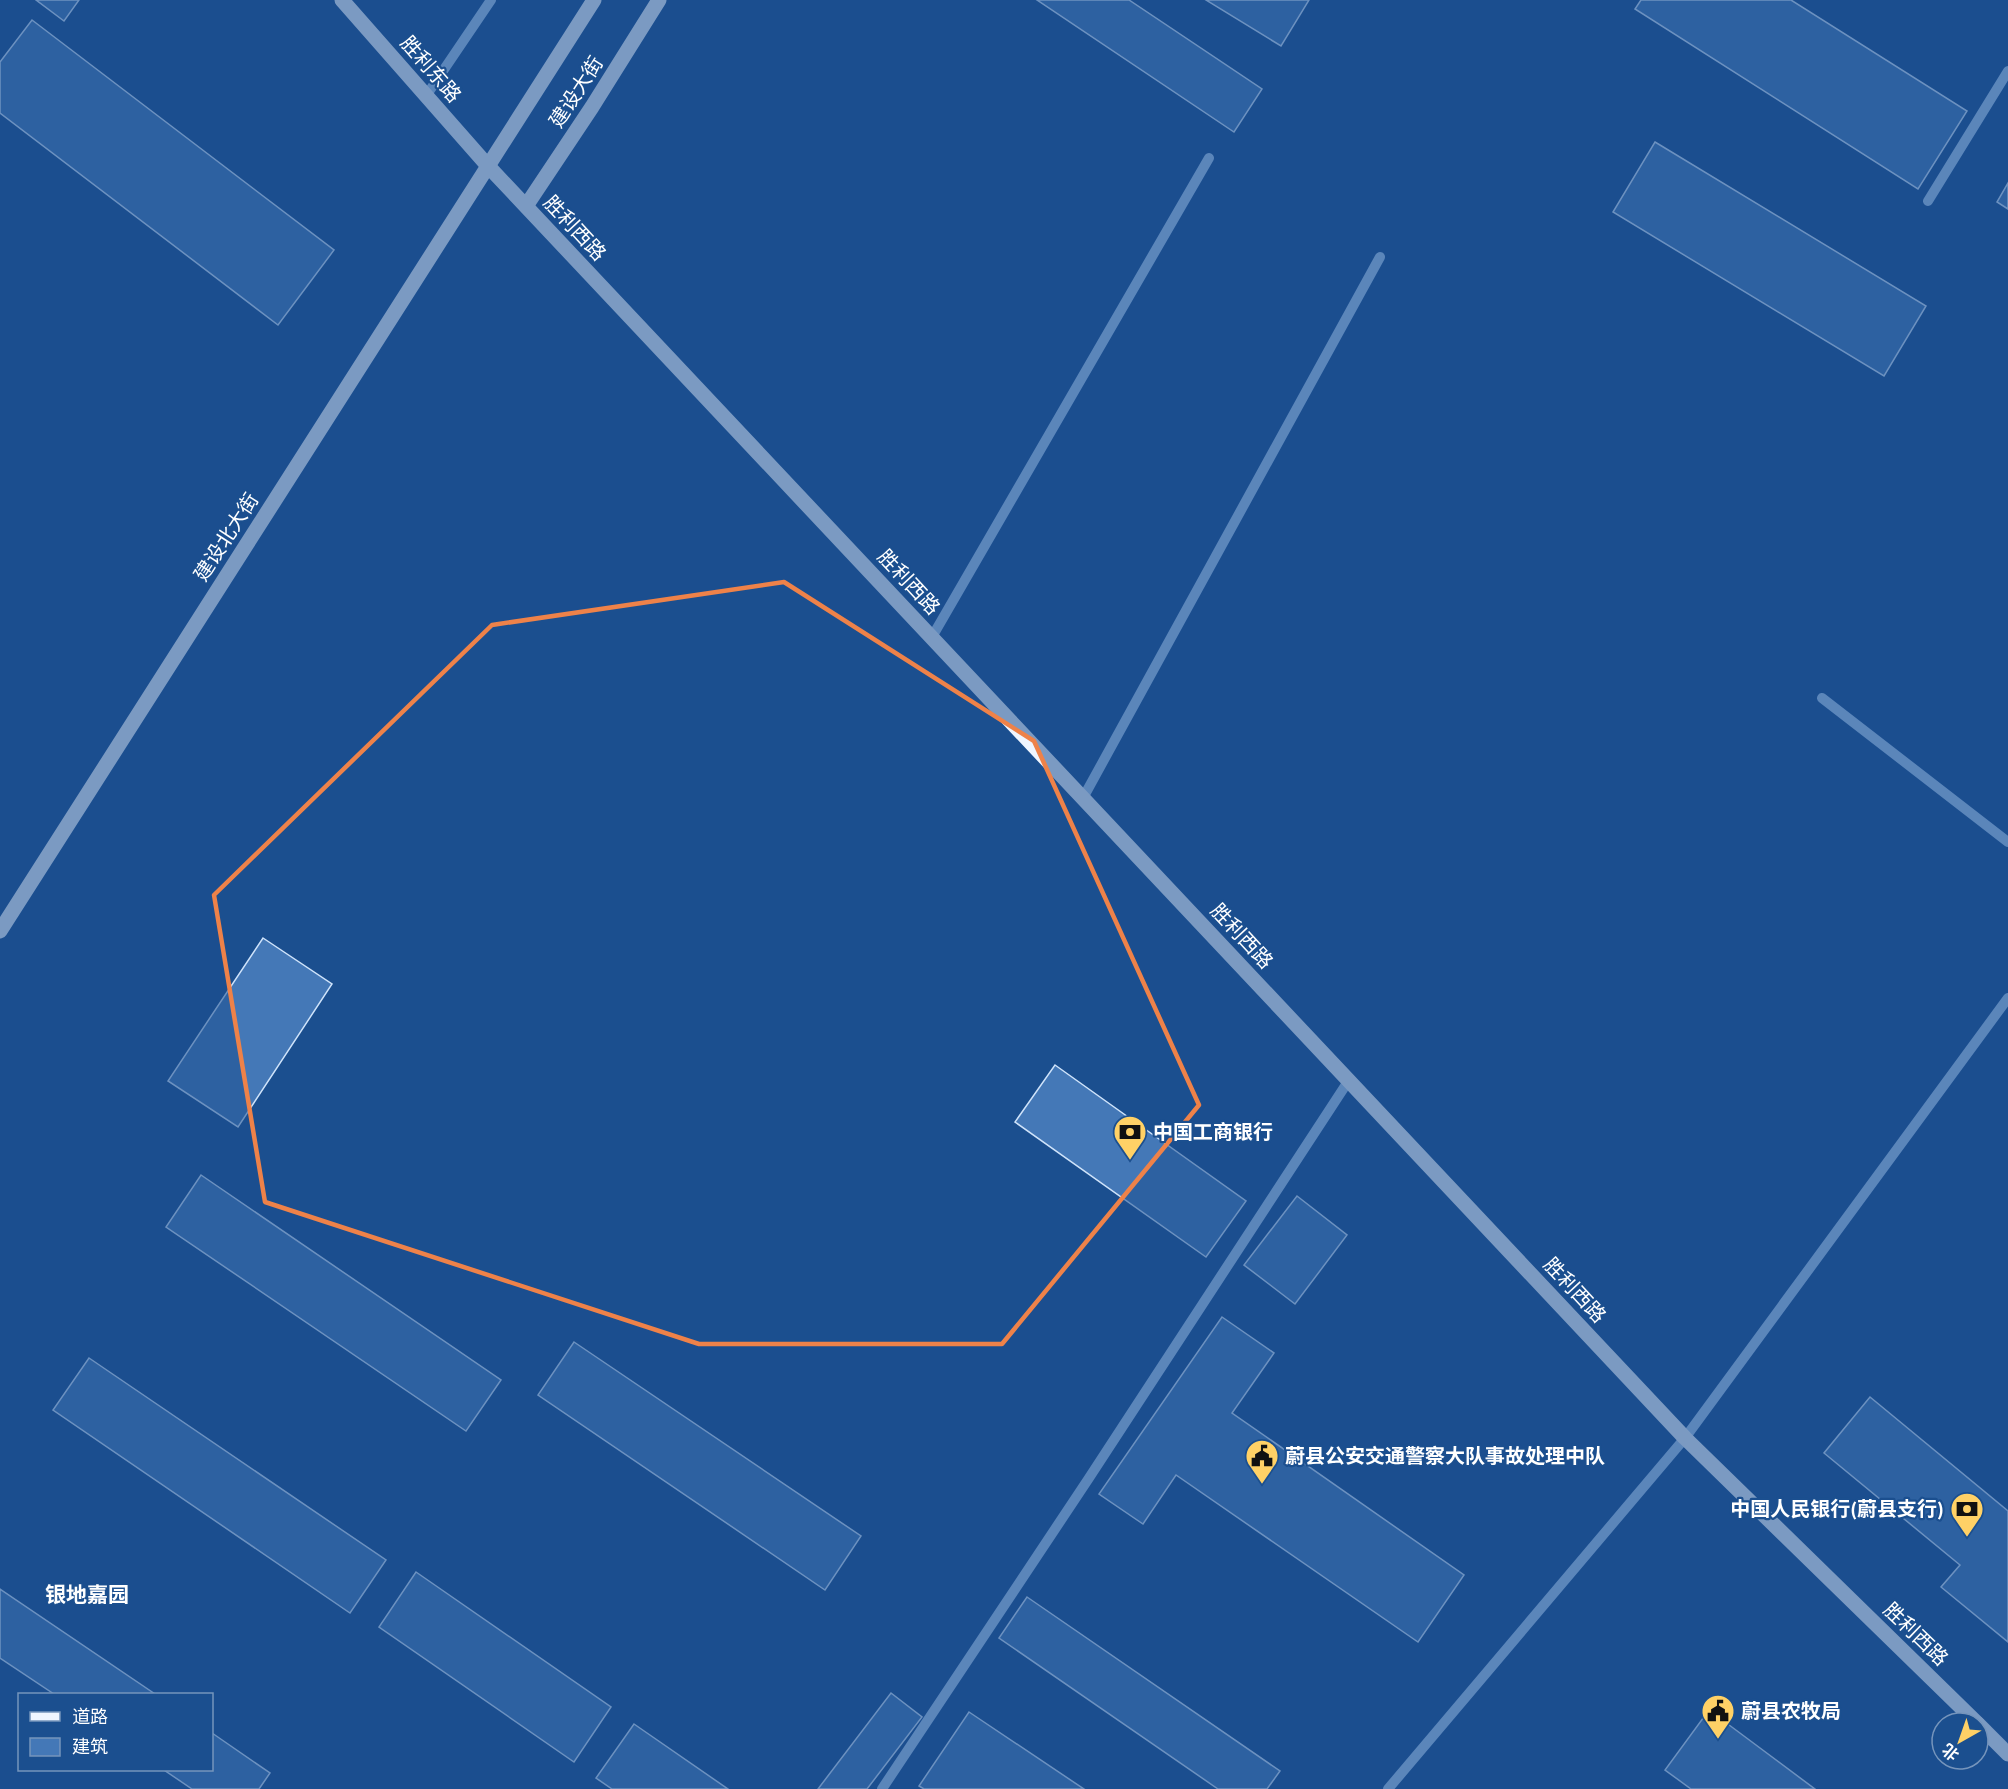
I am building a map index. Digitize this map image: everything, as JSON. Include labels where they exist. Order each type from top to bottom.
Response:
[{"type":"main road","name":"胜利东路","points":[[342,0],[488,166]]},
{"type":"main road","name":"建设大街","points":[[488,166],[594,0]]},
{"type":"main road","name":"建设大街","points":[[526,206],[659,0]]},
{"type":"main road","name":"胜利西路","points":[[488,166],[1685,1437],[1964,1711]]},
{"type":"main road","name":"建设北大街","points":[[0,931],[488,166]]},
{"type":"main road","name":"胜利西路","points":[[1990,1737],[2008,1754]]},
{"type":"street","points":[[426,96],[491,0]]},
{"type":"street","points":[[1928,201],[2008,71]]},
{"type":"street","points":[[932,637],[1209,158]]},
{"type":"street","points":[[1083,798],[1380,257]]},
{"type":"street","points":[[1822,698],[2008,842]]},
{"type":"street","points":[[1388,1789],[1685,1437],[2008,998]]},
{"type":"street","points":[[882,1789],[1349,1080]]},
{"type":"highlighted area","points":[[784,582],[1034,741],[1199,1105],[1002,1344],[699,1344],[265,1202],[214,895],[492,625]]},
{"type":"building","points":[[36,0],[79,0],[64,21]]},
{"type":"building","points":[[1037,0],[1129,0],[1262,89],[1234,132]]},
{"type":"building","points":[[1206,0],[1309,0],[1281,46]]},
{"type":"building","points":[[1641,0],[1791,0],[1967,111],[1918,189],[1635,9]]},
{"type":"building","points":[[32,20],[334,250],[278,325],[0,113],[0,62]]},
{"type":"building","points":[[1655,142],[1926,306],[1884,376],[1613,212]]},
{"type":"building","points":[[2008,183],[2008,209],[1997,202]]},
{"type":"building","points":[[263,938],[332,984],[238,1127],[168,1081]]},
{"type":"building","name":"中国工商银行","points":[[1055,1065],[1246,1201],[1206,1257],[1015,1122]]},
{"type":"building","points":[[201,1175],[501,1380],[466,1431],[166,1227]]},
{"type":"building","points":[[1297,1196],[1347,1235],[1295,1304],[1244,1265]]},
{"type":"building","name":"蔚县公安交通警察大队事故处理中队","points":[[1222,1317],[1274,1353],[1232,1413],[1464,1575],[1418,1642],[1176,1475],[1143,1524],[1099,1494]]},
{"type":"building","points":[[574,1342],[861,1536],[825,1590],[538,1395]]},
{"type":"building","points":[[89,1358],[386,1560],[350,1613],[53,1410]]},
{"type":"building","name":"中国人民银行(蔚县支行)","points":[[1870,1397],[2008,1511],[2008,1642],[1941,1587],[1960,1565],[1824,1453]]},
{"type":"building","points":[[416,1572],[611,1707],[574,1762],[379,1627]]},
{"type":"building","points":[[0,1589],[154,1693],[52,1693],[0,1658]]},
{"type":"building","points":[[1027,1597],[1280,1771],[1267,1789],[1218,1789],[999,1638]]},
{"type":"building","points":[[891,1693],[922,1717],[867,1789],[818,1789]]},
{"type":"building","name":"蔚县农牧局","points":[[1709,1710],[1815,1789],[1691,1789],[1665,1770]]},
{"type":"building","points":[[969,1712],[1084,1789],[924,1789],[919,1786]]},
{"type":"building","points":[[634,1724],[728,1789],[612,1789],[596,1778]]},
{"type":"building","points":[[213,1734],[270,1773],[259,1789],[192,1789],[165,1771],[213,1771]]},
{"type":"place","name":"中国工商银行","points":[[1130,1161]]},
{"type":"place","name":"蔚县公安交通警察大队事故处理中队","points":[[1262,1485]]},
{"type":"place","name":"中国人民银行(蔚县支行)","points":[[1967,1538]]},
{"type":"place","name":"蔚县农牧局","points":[[1718,1740]]},
{"type":"district","name":"银地嘉园","points":[[87,1595]]}]
